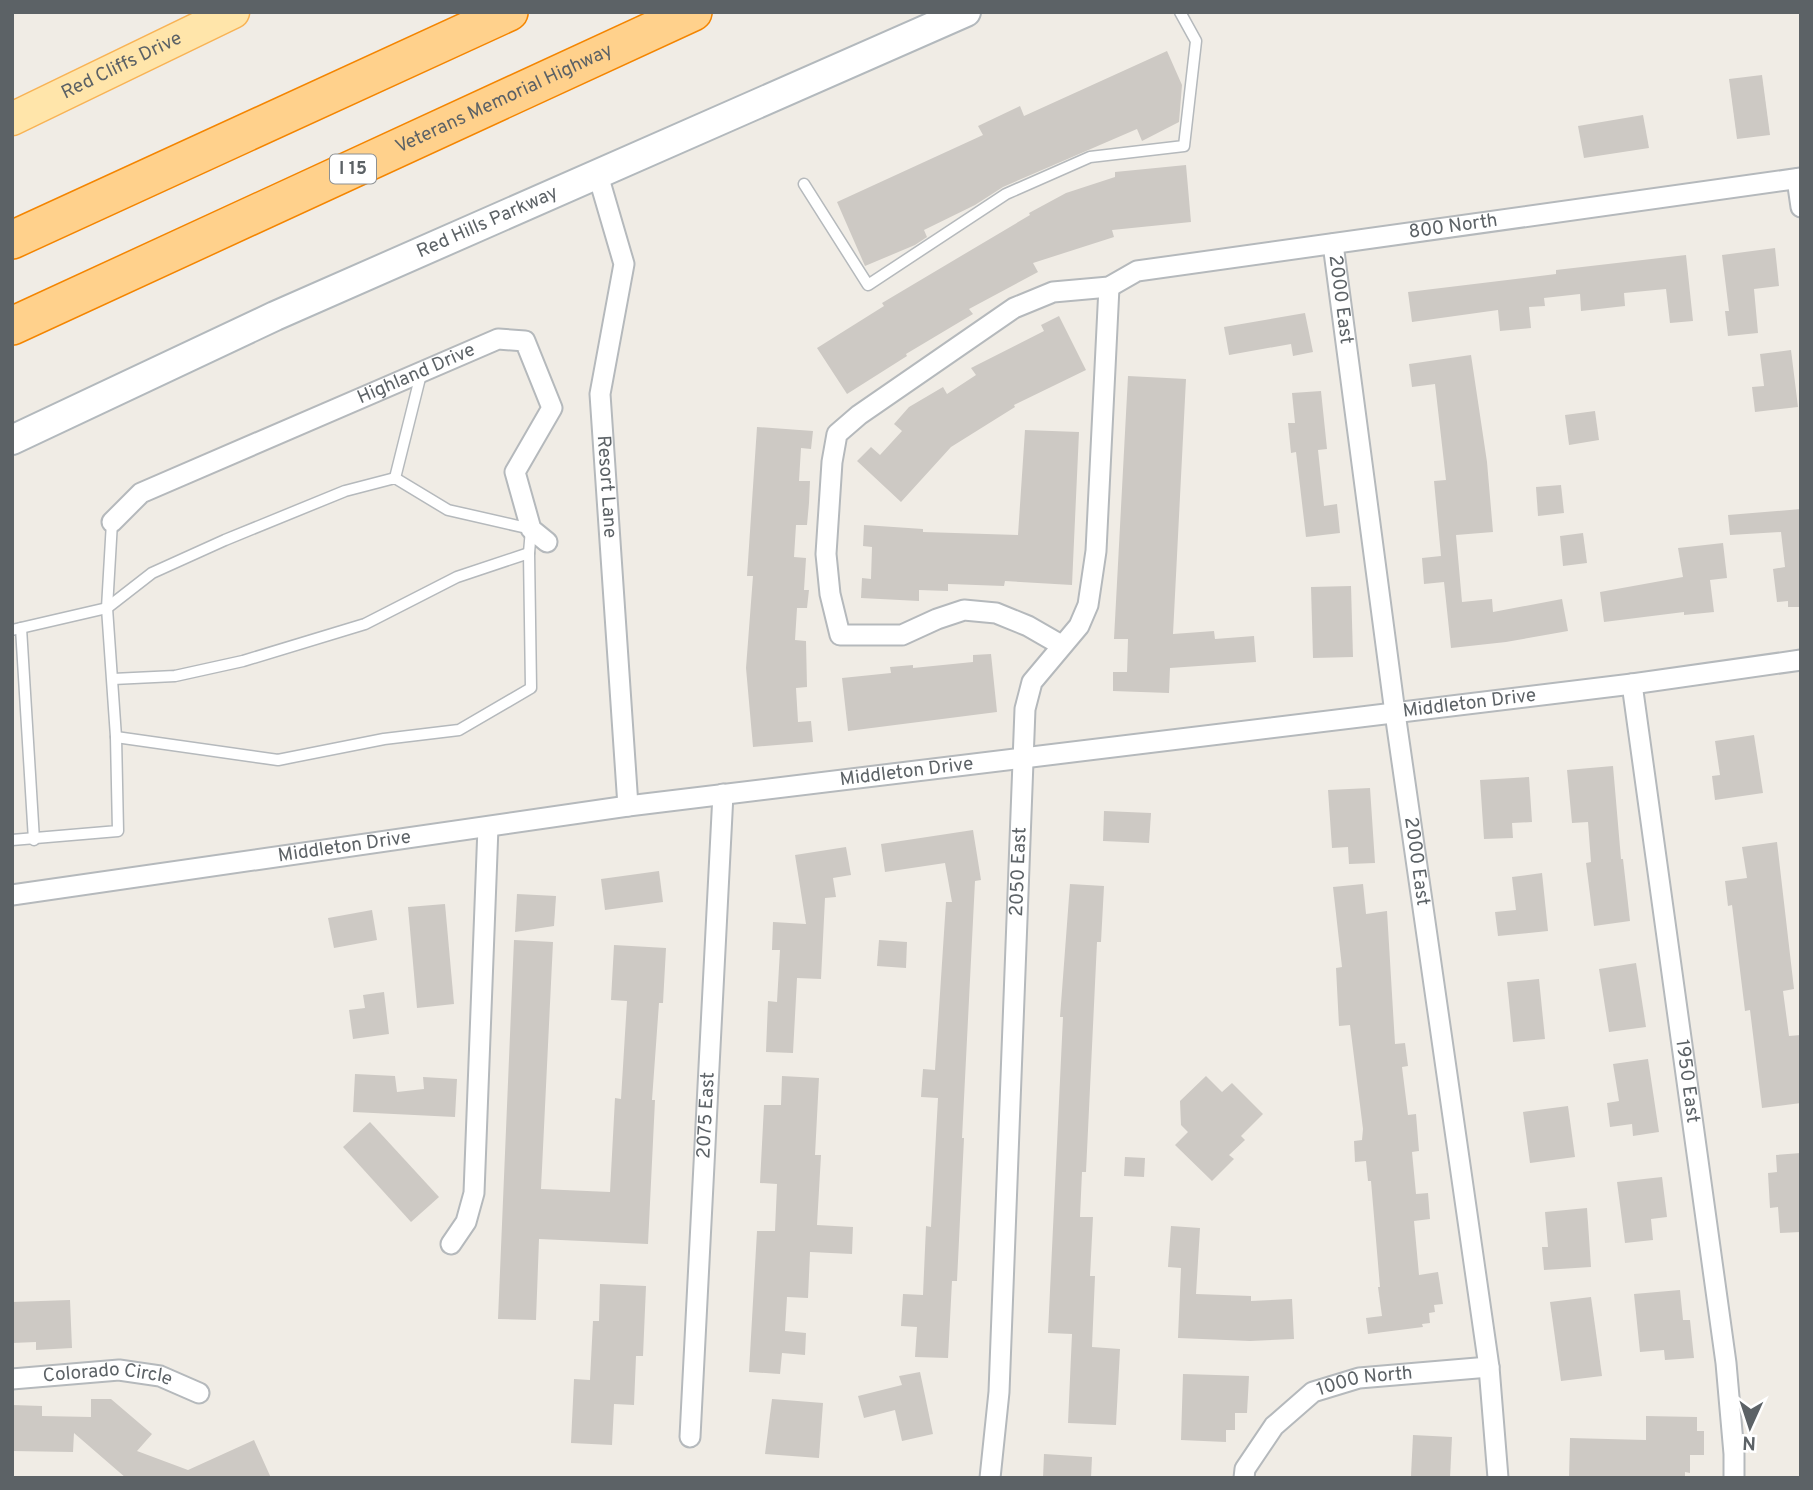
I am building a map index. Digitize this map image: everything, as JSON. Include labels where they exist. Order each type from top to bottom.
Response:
[{"type":"highway","points":[[12,240],[509,12]]},
{"type":"highway","name":"Veterans Memorial Highway","points":[[12,326],[693,12]]},
{"type":"main road","name":"Red Cliffs Drive","points":[[12,120],[233,12]]},
{"type":"main road","name":"Red Hills Parkway","points":[[12,440],[275,316],[966,12]]},
{"type":"street","name":"Resort Lane","points":[[598,175],[624,264],[600,394],[628,806]]},
{"type":"street","points":[[1799,179],[1801,207]]},
{"type":"street","name":"800 North","points":[[1108,287],[1138,271],[1799,179]]},
{"type":"street","name":"2000 East","points":[[1334,244],[1395,713],[1489,1367],[1498,1478]]},
{"type":"street","points":[[1061,645],[1028,626],[996,613],[964,610],[902,635],[840,635],[830,594],[826,554],[832,462],[837,435],[859,415],[1014,308],[1053,292],[1108,287]]},
{"type":"street","name":"2050 East","points":[[990,1478],[999,1392],[1025,709],[1032,682],[1079,625],[1088,605],[1096,551],[1108,287]]},
{"type":"street","name":"Highland Drive","points":[[112,522],[141,493],[498,339],[525,341],[552,408],[515,472],[531,529]]},
{"type":"street","points":[[531,529],[547,542]]},
{"type":"street","name":"Middleton Drive","points":[[12,895],[628,806],[1632,684],[1801,660]]},
{"type":"street","name":"1950 East","points":[[1632,684],[1726,1363],[1734,1478]]},
{"type":"street","name":"2075 East","points":[[690,1437],[723,794]]},
{"type":"street","points":[[451,1244],[466,1223],[474,1193],[488,827]]},
{"type":"street","name":"1000 North","points":[[1244,1478],[1245,1469],[1273,1426],[1313,1392],[1359,1378],[1489,1367]]},
{"type":"street","name":"Colorado Circle","points":[[12,1379],[119,1370],[160,1376],[198,1393]]},
{"type":"lane","points":[[804,184],[867,285],[1006,194],[1090,157],[1184,146],[1196,41],[1180,12]]},
{"type":"lane","points":[[395,478],[421,373]]},
{"type":"lane","points":[[34,839],[17,629],[107,608],[152,573],[345,491],[395,478],[448,510],[531,529],[531,688],[458,730],[384,739],[278,760],[116,737]]},
{"type":"lane","points":[[12,840],[118,831],[116,737],[107,608],[112,522]]},
{"type":"lane","points":[[113,679],[175,676],[243,661],[341,632],[365,624],[457,577],[529,553]]},
{"type":"building","points":[[1167,51],[1182,85],[1179,122],[1142,141],[1137,129],[1003,187],[975,205],[924,230],[927,237],[915,245],[865,266],[837,202],[983,135],[978,126],[1020,106],[1024,116]]},
{"type":"building","points":[[1762,75],[1770,135],[1737,139],[1729,79]]},
{"type":"building","points":[[1643,115],[1649,148],[1584,158],[1578,126]]},
{"type":"building","points":[[1186,165],[1191,222],[1112,230],[1114,237],[1033,263],[1038,272],[969,309],[973,314],[906,354],[907,356],[847,394],[817,348],[884,306],[882,303],[1066,193],[1115,177],[1115,172]]},
{"type":"building","points":[[1775,248],[1779,286],[1754,289],[1758,333],[1728,336],[1725,311],[1729,311],[1722,255]]},
{"type":"building","points":[[1686,255],[1693,321],[1670,323],[1666,289],[1624,293],[1625,306],[1581,311],[1580,294],[1544,298],[1545,306],[1529,307],[1531,328],[1500,331],[1498,310],[1412,322],[1408,292],[1556,274],[1556,270]]},
{"type":"building","points":[[1305,313],[1313,352],[1293,356],[1291,344],[1229,355],[1224,327]]},
{"type":"building","points":[[1059,316],[1086,370],[1014,405],[1015,407],[951,447],[901,502],[857,461],[871,447],[880,455],[902,431],[894,424],[909,407],[943,387],[947,394],[976,375],[971,368],[1044,331],[1041,325]]},
{"type":"building","points":[[1791,350],[1798,407],[1755,412],[1752,387],[1764,386],[1760,354]]},
{"type":"building","points":[[1471,355],[1487,462],[1493,532],[1456,535],[1462,602],[1492,599],[1493,612],[1562,599],[1568,631],[1451,648],[1444,582],[1424,584],[1422,558],[1441,556],[1434,481],[1446,480],[1435,384],[1412,387],[1409,364]]},
{"type":"building","points":[[1128,376],[1186,379],[1173,634],[1214,631],[1215,639],[1254,636],[1256,662],[1170,668],[1169,693],[1113,691],[1113,672],[1127,672],[1128,639],[1114,639]]},
{"type":"building","points":[[1321,391],[1327,449],[1318,450],[1324,506],[1337,504],[1340,533],[1306,537],[1296,452],[1291,453],[1288,423],[1295,423],[1292,393]]},
{"type":"building","points":[[1595,411],[1599,440],[1569,445],[1565,415]]},
{"type":"building","points":[[757,427],[813,431],[811,449],[801,448],[799,481],[810,481],[809,503],[807,525],[796,525],[794,557],[806,558],[804,590],[809,590],[807,608],[797,608],[795,640],[806,641],[807,687],[796,688],[798,722],[811,721],[813,742],[753,747],[746,668],[753,576],[747,576]]},
{"type":"building","points":[[1025,430],[1079,432],[1072,585],[1005,581],[1004,586],[948,584],[948,591],[919,590],[919,601],[861,598],[862,578],[871,579],[872,547],[863,546],[864,525],[923,529],[923,532],[1018,535]]},
{"type":"building","points":[[1561,485],[1564,513],[1538,516],[1536,487]]},
{"type":"building","points":[[1801,509],[1801,607],[1788,607],[1788,601],[1777,602],[1773,569],[1785,567],[1781,532],[1730,535],[1728,515]]},
{"type":"building","points":[[1583,533],[1587,563],[1563,566],[1560,536]]},
{"type":"building","points":[[1723,543],[1727,578],[1710,580],[1714,612],[1684,615],[1684,612],[1604,622],[1600,592],[1683,577],[1678,548]]},
{"type":"building","points":[[1351,586],[1353,657],[1313,658],[1311,587]]},
{"type":"building","points":[[991,654],[997,712],[848,731],[842,678],[891,673],[890,667],[913,665],[913,668],[973,662],[973,655]]},
{"type":"building","points":[[1754,735],[1763,793],[1715,800],[1712,776],[1720,775],[1715,741]]},
{"type":"building","points":[[1613,766],[1621,859],[1630,921],[1594,926],[1586,863],[1591,862],[1588,822],[1572,823],[1567,770]]},
{"type":"building","points":[[1529,777],[1532,822],[1512,823],[1513,838],[1484,839],[1480,780]]},
{"type":"building","points":[[1370,788],[1375,863],[1349,864],[1348,847],[1332,848],[1328,790]]},
{"type":"building","points":[[1104,811],[1151,813],[1149,843],[1103,841]]},
{"type":"building","points":[[973,830],[981,880],[975,881],[957,1281],[952,1281],[948,1358],[915,1357],[917,1327],[901,1326],[903,1294],[923,1295],[926,1226],[931,1227],[938,1098],[921,1097],[923,1069],[935,1070],[946,902],[952,902],[945,863],[885,872],[881,844]]},
{"type":"building","points":[[1777,842],[1794,989],[1783,991],[1789,1036],[1801,1035],[1801,1103],[1762,1108],[1750,1010],[1745,1011],[1732,905],[1728,906],[1725,881],[1747,878],[1742,847]]},
{"type":"building","points":[[846,847],[851,875],[833,878],[836,897],[825,898],[821,979],[797,978],[793,1053],[766,1052],[768,1001],[777,1002],[780,950],[772,950],[773,922],[806,924],[795,855]]},
{"type":"building","points":[[659,871],[663,902],[605,910],[601,879]]},
{"type":"building","points":[[1542,873],[1548,931],[1498,936],[1495,912],[1516,910],[1512,877]]},
{"type":"building","points":[[1070,884],[1104,886],[1101,942],[1097,942],[1086,1172],[1082,1172],[1080,1217],[1093,1217],[1090,1276],[1095,1276],[1092,1347],[1120,1349],[1116,1425],[1068,1423],[1072,1334],[1048,1333],[1063,1017],[1060,1017]]},
{"type":"building","points":[[1363,884],[1366,914],[1387,911],[1395,1044],[1405,1043],[1408,1066],[1402,1067],[1408,1115],[1416,1114],[1419,1151],[1412,1152],[1416,1194],[1428,1193],[1430,1219],[1414,1221],[1419,1275],[1438,1272],[1443,1304],[1434,1305],[1435,1312],[1429,1313],[1430,1323],[1422,1324],[1423,1327],[1368,1334],[1366,1318],[1382,1316],[1380,1287],[1371,1181],[1368,1181],[1366,1161],[1355,1162],[1354,1141],[1362,1140],[1363,1129],[1350,1025],[1339,1026],[1336,968],[1342,967],[1333,887]]},
{"type":"building","points":[[517,894],[556,896],[554,926],[515,932]]},
{"type":"building","points":[[445,904],[454,1004],[417,1008],[408,907]]},
{"type":"building","points":[[372,910],[377,940],[334,948],[328,918]]},
{"type":"building","points":[[514,940],[553,942],[541,1189],[610,1192],[615,1098],[621,1099],[627,1001],[611,1000],[614,945],[666,948],[652,1100],[655,1100],[648,1244],[539,1239],[536,1320],[498,1319]]},
{"type":"building","points":[[879,940],[907,942],[906,968],[877,966]]},
{"type":"building","points":[[1636,963],[1646,1027],[1609,1032],[1599,969]]},
{"type":"building","points":[[1539,979],[1545,1039],[1513,1042],[1507,982]]},
{"type":"building","points":[[384,992],[389,1034],[353,1039],[349,1010],[365,1008],[363,995]]},
{"type":"building","points":[[1648,1059],[1659,1132],[1633,1136],[1632,1124],[1610,1127],[1607,1103],[1619,1101],[1613,1064]]},
{"type":"building","points":[[355,1074],[395,1076],[397,1092],[424,1089],[423,1077],[457,1079],[455,1117],[353,1112]]},
{"type":"building","points":[[782,1076],[819,1078],[815,1155],[821,1155],[817,1225],[853,1227],[852,1254],[810,1252],[808,1298],[787,1297],[785,1331],[806,1333],[805,1355],[782,1353],[780,1374],[749,1372],[757,1231],[775,1231],[777,1184],[760,1183],[764,1105],[781,1105]]},
{"type":"building","points":[[1206,1076],[1222,1092],[1232,1083],[1263,1114],[1241,1136],[1245,1140],[1229,1155],[1234,1159],[1212,1181],[1175,1145],[1188,1132],[1181,1125],[1180,1101]]},
{"type":"building","points":[[1568,1106],[1575,1157],[1530,1163],[1523,1112]]},
{"type":"building","points":[[370,1122],[439,1197],[411,1222],[343,1147]]},
{"type":"building","points":[[1801,1153],[1801,1232],[1780,1233],[1778,1207],[1770,1208],[1768,1173],[1777,1172],[1776,1155]]},
{"type":"building","points":[[1125,1157],[1145,1158],[1144,1177],[1124,1176]]},
{"type":"building","points":[[1662,1177],[1667,1217],[1651,1219],[1653,1240],[1625,1243],[1617,1182]]},
{"type":"building","points":[[1587,1208],[1591,1267],[1544,1270],[1542,1247],[1548,1247],[1545,1212]]},
{"type":"building","points":[[1171,1226],[1200,1228],[1196,1294],[1251,1296],[1251,1301],[1292,1299],[1294,1339],[1250,1341],[1178,1338],[1181,1268],[1168,1267]]},
{"type":"building","points":[[600,1284],[646,1286],[643,1356],[636,1356],[634,1405],[614,1404],[612,1445],[571,1443],[574,1379],[590,1380],[593,1321],[599,1321]]},
{"type":"building","points":[[1680,1290],[1683,1320],[1690,1320],[1694,1358],[1665,1360],[1664,1350],[1640,1352],[1634,1294]]},
{"type":"building","points":[[1591,1297],[1602,1376],[1561,1381],[1550,1302]]},
{"type":"building","points":[[70,1300],[72,1348],[36,1350],[36,1342],[12,1343],[12,1302]]},
{"type":"building","points":[[920,1372],[933,1434],[902,1441],[895,1410],[864,1418],[858,1396],[902,1385],[899,1376]]},
{"type":"building","points":[[1183,1374],[1249,1376],[1247,1413],[1235,1413],[1235,1430],[1226,1430],[1226,1442],[1181,1440]]},
{"type":"building","points":[[91,1399],[111,1399],[152,1434],[137,1451],[188,1470],[254,1440],[271,1478],[126,1478],[74,1433],[73,1452],[12,1451],[12,1405],[42,1406],[42,1416],[91,1417]]},
{"type":"building","points":[[772,1399],[823,1403],[819,1458],[765,1454]]},
{"type":"building","points":[[1646,1416],[1697,1417],[1697,1431],[1704,1431],[1704,1455],[1690,1455],[1690,1473],[1685,1472],[1685,1478],[1569,1478],[1570,1438],[1646,1440]]},
{"type":"building","points":[[1413,1435],[1452,1437],[1450,1478],[1411,1476]]},
{"type":"building","points":[[1044,1454],[1092,1457],[1091,1478],[1043,1478]]}]
